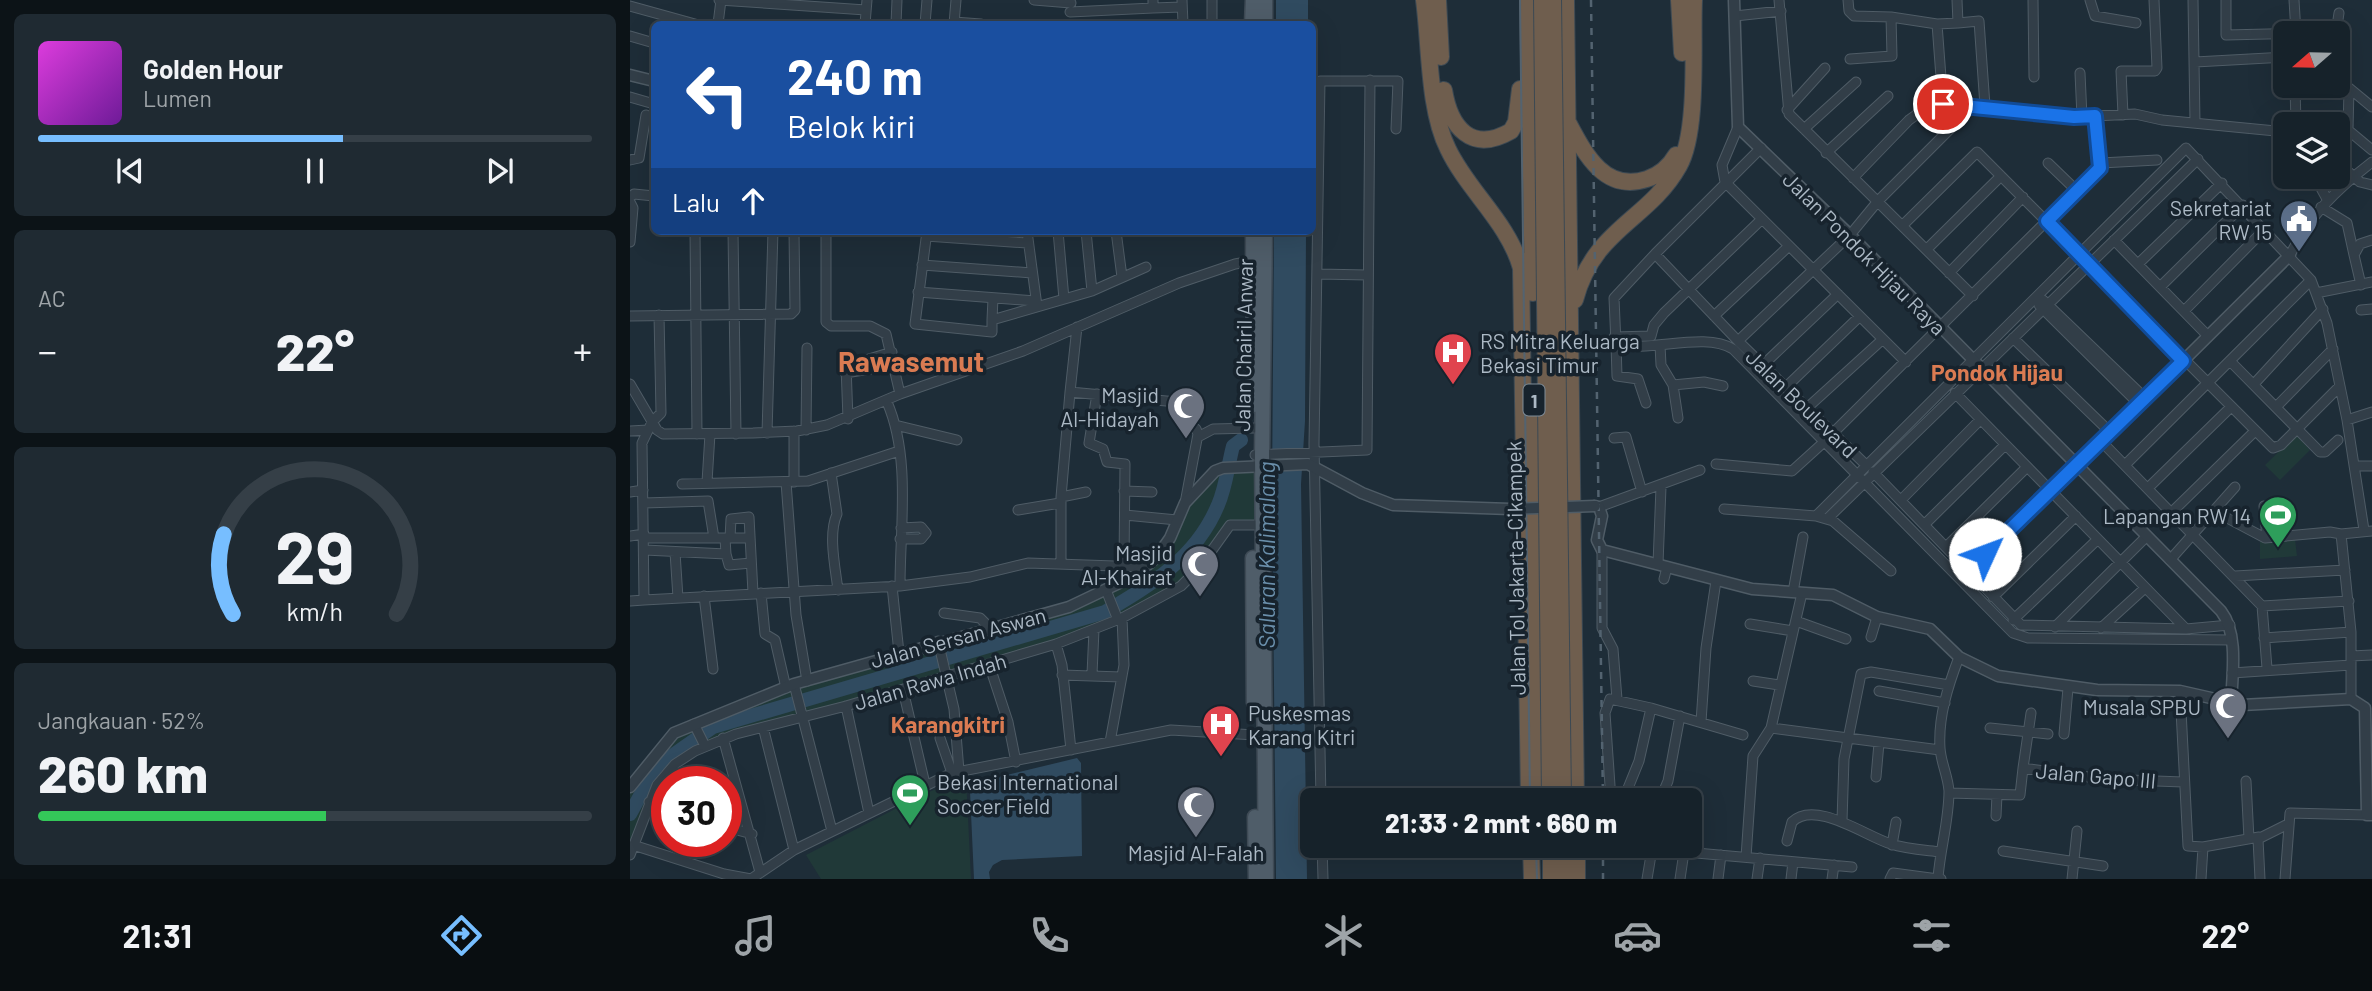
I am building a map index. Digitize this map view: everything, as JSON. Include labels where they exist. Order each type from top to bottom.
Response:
[{"type":"highway","points":[[1424,0],[1436,103],[1447,147],[1501,226],[1521,268],[1529,788]]},
{"type":"highway","points":[[1438,0],[1447,107],[1462,132],[1484,138],[1511,131],[1516,122],[1521,0]]},
{"type":"highway","name":"Jalan Tol Jakarta–Cikampek","points":[[1528,0],[1539,788]]},
{"type":"highway","name":"1","points":[[1542,0],[1550,788]]},
{"type":"highway","name":"1","points":[[1553,0],[1563,788]]},
{"type":"highway","name":"1","points":[[1566,0],[1576,788]]},
{"type":"highway","points":[[1568,122],[1592,163],[1615,179],[1628,183],[1643,181],[1667,167],[1681,142],[1684,128],[1679,0]]},
{"type":"highway","points":[[1570,318],[1588,264],[1617,230],[1671,178],[1685,152],[1691,109],[1694,0]]},
{"type":"highway","points":[[1531,858],[1532,879]]},
{"type":"highway","points":[[1540,858],[1540,879]]},
{"type":"highway","points":[[1550,858],[1551,879]]},
{"type":"highway","points":[[1563,858],[1564,879]]},
{"type":"highway","points":[[1577,858],[1577,879]]},
{"type":"main road","points":[[1252,21],[1253,0]]},
{"type":"main road","points":[[1265,0],[1265,21]]},
{"type":"main road","name":"Jalan Chairil Anwar","points":[[1254,235],[1259,260],[1258,597],[1261,872]]},
{"type":"main road","name":"Jalan Chairil Anwar","points":[[1258,597],[1254,525],[1260,461],[1254,428],[1259,260],[1264,235]]},
{"type":"street","points":[[717,21],[720,0],[866,5]]},
{"type":"street","points":[[896,21],[897,0]]},
{"type":"street","points":[[925,21],[927,0]]},
{"type":"street","points":[[954,21],[956,0]]},
{"type":"street","points":[[1034,0],[1071,5],[1182,4]]},
{"type":"street","points":[[1212,0],[1212,21]]},
{"type":"street","points":[[1734,0],[1738,127],[1722,165],[1725,182],[1906,362]]},
{"type":"street","points":[[1779,0],[1787,110],[1826,153],[1973,296]]},
{"type":"street","points":[[1848,0],[1849,11],[1854,16],[1891,17],[1937,24],[1979,21],[1985,106]]},
{"type":"street","points":[[1957,0],[1958,23]]},
{"type":"street","points":[[2034,0],[2034,77]]},
{"type":"street","points":[[2090,0],[2095,16],[2136,23]]},
{"type":"street","points":[[2123,115],[2121,71],[2155,71],[2157,68],[2154,0]]},
{"type":"street","points":[[2193,0],[2195,122]]},
{"type":"street","points":[[2226,0],[2226,35],[2273,34]]},
{"type":"street","points":[[2294,0],[2295,21]]},
{"type":"street","points":[[630,6],[684,21]]},
{"type":"street","points":[[1735,16],[1781,11]]},
{"type":"street","points":[[2338,21],[2339,13]]},
{"type":"street","points":[[1850,60],[1892,56],[1891,17]]},
{"type":"street","points":[[1937,24],[1943,104],[2082,117],[2123,115],[2273,131]]},
{"type":"street","points":[[630,36],[651,42]]},
{"type":"street","points":[[2195,62],[2273,58]]},
{"type":"street","points":[[1787,110],[1825,68]]},
{"type":"street","points":[[2080,73],[2082,117]]},
{"type":"street","points":[[631,78],[651,81]]},
{"type":"street","points":[[1321,788],[1310,459],[1319,274],[1319,85],[1328,79],[1398,82],[1396,129]]},
{"type":"street","points":[[1310,459],[1367,450],[1370,80]]},
{"type":"street","points":[[1804,129],[1856,82]]},
{"type":"street","points":[[2350,89],[2372,107]]},
{"type":"street","points":[[1826,153],[1888,96]]},
{"type":"street","points":[[630,97],[651,103]]},
{"type":"street","points":[[2349,98],[2348,130],[2372,149]]},
{"type":"street","points":[[1738,341],[1850,235],[1878,201],[1951,128],[1950,117],[1933,108],[1916,115],[1853,178]]},
{"type":"street","points":[[630,160],[639,158],[646,114]]},
{"type":"street","points":[[1833,433],[2100,168],[2095,116]]},
{"type":"street","name":"Jalan Pondok Hijau Raya","points":[[1738,127],[1850,235],[2221,611],[2230,625]]},
{"type":"street","points":[[1646,402],[1638,379],[1617,376],[1614,298],[1761,148]]},
{"type":"street","points":[[1816,516],[1955,393],[2036,298],[2186,148],[2243,205],[2311,280],[2323,309],[2333,349],[2368,531],[2267,538],[2214,511]]},
{"type":"street","points":[[1903,225],[1977,152],[2183,361],[2273,448],[2281,445],[2340,386]]},
{"type":"street","points":[[1870,469],[1977,365],[2013,338],[2198,159]]},
{"type":"street","points":[[2101,163],[2157,160]]},
{"type":"street","points":[[1959,579],[2052,492],[2290,255],[2324,203],[2372,162]]},
{"type":"street","points":[[2048,163],[2077,191]]},
{"type":"street","points":[[2350,173],[2372,185]]},
{"type":"street","points":[[1927,249],[2001,176]]},
{"type":"street","points":[[2138,264],[2222,183]]},
{"type":"street","points":[[2319,189],[2324,203],[2349,226],[2361,285]]},
{"type":"street","points":[[630,197],[634,194],[651,197]]},
{"type":"street","points":[[1949,273],[2023,197]]},
{"type":"street","points":[[630,202],[633,208],[630,242]]},
{"type":"street","points":[[2160,287],[2243,205]]},
{"type":"street","points":[[1615,340],[1651,336],[1658,320],[1762,219]]},
{"type":"street","points":[[2184,311],[2265,229]]},
{"type":"street","points":[[695,235],[697,434]]},
{"type":"street","points":[[733,235],[736,434]]},
{"type":"street","points":[[767,433],[772,235]]},
{"type":"street","points":[[630,316],[789,315],[795,310],[794,235]]},
{"type":"street","points":[[826,235],[823,310],[827,324],[880,330],[886,334],[900,394]]},
{"type":"street","points":[[927,235],[915,324],[992,332],[993,298]]},
{"type":"street","points":[[938,235],[1027,243]]},
{"type":"street","points":[[1027,235],[1037,304]]},
{"type":"street","points":[[1058,235],[1064,299]]},
{"type":"street","points":[[1086,235],[1092,291]]},
{"type":"street","points":[[1117,235],[1122,277]]},
{"type":"street","points":[[2114,240],[2208,336]]},
{"type":"street","points":[[2354,255],[2360,244],[2372,240]]},
{"type":"street","points":[[1714,316],[1789,246]]},
{"type":"street","name":"Jalan Boulevard","points":[[1655,254],[1738,341],[1925,524],[2013,620]]},
{"type":"street","points":[[630,384],[632,395],[650,426],[663,434],[806,430],[848,419],[900,394],[1023,351],[1179,284],[1259,260]]},
{"type":"street","points":[[922,265],[1032,273]]},
{"type":"street","points":[[992,320],[1037,304],[1092,291],[1146,267]]},
{"type":"street","points":[[1319,274],[1367,275]]},
{"type":"street","points":[[2125,466],[2311,280]]},
{"type":"street","points":[[2316,293],[2372,282]]},
{"type":"street","points":[[918,292],[1037,304]]},
{"type":"street","points":[[1763,365],[1838,294]]},
{"type":"street","points":[[2036,298],[2142,401]]},
{"type":"street","points":[[2254,384],[2323,309]]},
{"type":"street","points":[[2361,310],[2372,309]]},
{"type":"street","points":[[644,600],[642,443],[650,426],[661,413],[659,315]]},
{"type":"street","points":[[1786,387],[1860,316]]},
{"type":"street","points":[[1061,564],[1061,500],[1077,327]]},
{"type":"street","points":[[2013,338],[2111,433]]},
{"type":"street","points":[[1807,408],[1884,339]]},
{"type":"street","points":[[1615,340],[1660,345],[1715,342],[1730,346],[1959,579],[2019,636],[2144,641],[2231,640]]},
{"type":"street","points":[[1660,345],[1661,365],[1673,385],[1678,418]]},
{"type":"street","points":[[806,430],[807,348]]},
{"type":"street","points":[[2276,407],[2333,349]]},
{"type":"street","points":[[848,419],[845,373],[848,365],[892,352]]},
{"type":"street","points":[[2230,361],[2322,453],[2338,440]]},
{"type":"street","points":[[845,373],[895,365]]},
{"type":"street","points":[[1673,385],[1704,382],[1723,386]]},
{"type":"street","points":[[1070,392],[1175,401],[1182,421],[1196,429],[1198,437],[1185,503]]},
{"type":"street","points":[[1955,393],[2186,629]]},
{"type":"street","points":[[1097,394],[1089,443],[1103,449],[1107,461],[1124,463],[1124,564]]},
{"type":"street","points":[[887,402],[895,425],[899,451],[900,534],[896,586],[899,653]]},
{"type":"street","points":[[2148,488],[2231,407]]},
{"type":"street","points":[[2347,420],[2372,412]]},
{"type":"street","points":[[1901,500],[1980,420]]},
{"type":"street","points":[[895,425],[957,440]]},
{"type":"street","points":[[630,431],[650,426]]},
{"type":"street","points":[[1198,437],[1213,429],[1254,428]]},
{"type":"street","points":[[794,431],[790,482],[794,593],[807,681]]},
{"type":"street","points":[[2172,512],[2255,431]]},
{"type":"street","points":[[700,501],[710,434]]},
{"type":"street","points":[[1615,438],[1625,437],[1642,492]]},
{"type":"street","points":[[1716,464],[1792,471],[1824,442]]},
{"type":"street","points":[[2102,442],[2262,606],[2266,668]]},
{"type":"street","points":[[630,448],[642,443]]},
{"type":"street","points":[[1925,524],[2005,445]]},
{"type":"street","points":[[682,484],[790,482],[831,473],[899,451]]},
{"type":"street","points":[[1310,459],[1362,493],[1393,505],[1510,509],[1597,507],[1661,487],[1700,470]]},
{"type":"street","name":"Jalan Sersan Aswan","points":[[630,787],[674,733],[807,681],[938,641],[1069,607],[1108,593],[1156,558],[1185,503],[1203,483],[1223,468],[1260,461],[1310,459]]},
{"type":"street","points":[[2355,466],[2372,466]]},
{"type":"street","points":[[1946,547],[2027,467]]},
{"type":"street","points":[[831,473],[837,514],[833,520],[832,546],[838,590]]},
{"type":"street","points":[[1828,519],[1861,477]]},
{"type":"street","points":[[1190,480],[1203,483]]},
{"type":"street","points":[[1661,487],[1664,579]]},
{"type":"street","points":[[2170,560],[2235,487]]},
{"type":"street","points":[[630,492],[643,490]]},
{"type":"street","points":[[1124,491],[1152,492]]},
{"type":"street","points":[[1018,510],[1086,492]]},
{"type":"street","points":[[644,503],[710,502],[714,538]]},
{"type":"street","points":[[2264,506],[2267,538]]},
{"type":"street","points":[[1597,507],[1602,516],[1597,540],[1602,550],[1602,628],[1613,649],[1616,699]]},
{"type":"street","points":[[1724,509],[1828,519],[1849,532],[1891,571]]},
{"type":"street","points":[[1125,515],[1177,520]]},
{"type":"street","points":[[751,563],[729,565],[726,554],[731,519],[748,516],[751,563],[765,634],[775,640],[802,714],[832,831]]},
{"type":"street","points":[[1993,597],[2076,516]]},
{"type":"street","name":"Jalan Rawa Indah","points":[[630,855],[649,802],[666,772],[703,743],[802,714],[846,706],[903,690],[946,673],[989,664],[1056,644],[1094,629],[1181,586],[1200,567],[1230,525],[1254,525]]},
{"type":"street","points":[[2342,534],[2351,632],[2351,699]]},
{"type":"street","points":[[630,536],[750,538]]},
{"type":"street","points":[[2054,627],[2147,536]]},
{"type":"street","points":[[1746,857],[1754,756],[1770,728],[1796,621],[1803,537]]},
{"type":"street","points":[[2098,539],[2013,620],[2021,625],[2054,627],[2186,629],[2230,625],[2231,704]]},
{"type":"street","points":[[645,550],[726,554]]},
{"type":"street","points":[[1602,550],[1752,589],[1833,595],[1877,617],[1930,629],[1959,657],[1998,676],[2068,688],[2180,691],[2231,704],[2351,699],[2369,708],[2369,815],[2295,811],[2290,813],[2285,879]]},
{"type":"street","points":[[675,552],[678,598]]},
{"type":"street","points":[[630,601],[896,586],[970,577],[1028,563],[1124,564],[1144,567]]},
{"type":"street","points":[[2235,576],[2345,570]]},
{"type":"street","points":[[1701,722],[1706,648],[1716,581]]},
{"type":"street","points":[[2101,628],[2145,588]]},
{"type":"street","points":[[1108,593],[1119,617],[1125,652],[1110,742]]},
{"type":"street","points":[[704,596],[713,668]]},
{"type":"street","points":[[2262,606],[2348,601]]},
{"type":"street","points":[[944,613],[980,618],[991,629]]},
{"type":"street","points":[[1871,637],[1877,617]]},
{"type":"street","points":[[1796,621],[1846,639]]},
{"type":"street","points":[[1750,624],[1793,631]]},
{"type":"street","points":[[1092,674],[1094,629]]},
{"type":"street","points":[[2264,638],[2351,632]]},
{"type":"street","points":[[938,641],[954,709],[956,772]]},
{"type":"street","points":[[1056,644],[1072,750]]},
{"type":"street","points":[[2231,673],[2351,660],[2372,655]]},
{"type":"street","points":[[1890,879],[1893,873],[1939,879],[1940,852],[1949,793],[1940,750],[1945,703],[1959,657]]},
{"type":"street","points":[[989,664],[1008,722],[1016,762]]},
{"type":"street","points":[[1842,821],[1848,739],[1854,720],[1858,679],[1863,672],[1949,685]]},
{"type":"street","points":[[1062,675],[1121,677]]},
{"type":"street","points":[[1754,681],[1779,685]]},
{"type":"street","points":[[2064,734],[2068,688]]},
{"type":"street","points":[[903,690],[925,784]]},
{"type":"street","points":[[1879,691],[1945,703]]},
{"type":"street","points":[[2180,691],[2187,844],[2190,847],[2203,847],[2249,839],[2288,824]]},
{"type":"street","points":[[1610,788],[1605,713],[1607,701],[1616,699],[1743,735]]},
{"type":"street","points":[[846,706],[869,813]]},
{"type":"street","points":[[1628,788],[1639,761],[1651,708]]},
{"type":"street","points":[[2022,768],[2031,713]]},
{"type":"street","points":[[1665,788],[1680,716]]},
{"type":"street","points":[[695,727],[703,743]]},
{"type":"street","points":[[763,727],[794,850]]},
{"type":"street","points":[[1770,728],[1940,750]]},
{"type":"street","points":[[1990,728],[2048,734]]},
{"type":"street","points":[[633,845],[724,874],[751,879],[794,850],[925,784],[956,772],[1171,730],[1259,736]]},
{"type":"street","points":[[723,738],[752,835],[760,872]]},
{"type":"street","points":[[940,738],[956,772]]},
{"type":"street","points":[[1876,777],[1879,743]]},
{"type":"street","name":"Jalan Gapo III","points":[[1949,793],[2020,795],[2022,768],[2104,779],[2183,782]]},
{"type":"street","points":[[2246,781],[2249,839]]},
{"type":"street","points":[[1996,816],[1997,795]]},
{"type":"street","points":[[1787,841],[1792,822],[1797,817],[1842,821],[1892,845],[1940,852]]},
{"type":"street","points":[[1892,845],[1896,822]]},
{"type":"street","points":[[2072,879],[2077,831]]},
{"type":"street","points":[[742,832],[752,835]]},
{"type":"street","points":[[2259,837],[2259,879]]},
{"type":"street","points":[[2201,879],[2203,847]]},
{"type":"street","points":[[2003,851],[2104,866]]},
{"type":"street","points":[[1702,853],[1852,867]]},
{"type":"street","points":[[1718,879],[1721,855]]},
{"type":"street","points":[[1322,858],[1323,879]]},
{"type":"street","points":[[1647,879],[1650,858]]},
{"type":"street","points":[[1680,879],[1683,858]]},
{"type":"street","points":[[1757,879],[1760,859]]},
{"type":"street","points":[[1791,879],[1793,862]]},
{"type":"street","points":[[1832,879],[1833,865]]},
{"type":"green space","points":[[2296,435],[2310,450],[2280,480],[2265,465]]},
{"type":"green space","points":[[1255,465],[1254,525],[1234,523],[1181,586],[1107,625],[714,741],[675,766],[651,766],[651,807],[630,855],[630,787],[674,733],[773,692],[1069,607],[1156,558],[1185,503],[1215,471]]},
{"type":"green space","name":"Lapangan RW 14","points":[[2295,539],[2297,556],[2260,559],[2260,541]]},
{"type":"green space","name":"Bekasi International Soccer Field","points":[[966,777],[971,879],[821,879],[806,855],[924,794]]},
{"type":"water","points":[[1276,0],[1308,0],[1308,21],[1276,21]]},
{"type":"water","points":[[1274,235],[1306,235],[1305,421],[1301,484],[1306,788],[1300,788],[1300,858],[1307,858],[1307,879],[1276,879],[1272,490]]},
{"type":"water","points":[[1077,758],[1081,763],[1082,856],[1002,860],[993,865],[989,872],[990,879],[974,879],[970,791],[974,783]]},
{"type":"waterway","points":[[630,814],[656,767],[713,727],[1105,612],[1122,602],[1171,568],[1198,540],[1221,498],[1233,446],[1241,440]]},
{"type":"tram line","points":[[1520,0],[1530,788]]},
{"type":"tram line","points":[[1536,858],[1537,879]]},
{"type":"railway","points":[[1591,0],[1603,788]]},
{"type":"railway","points":[[1603,858],[1603,879]]},
{"type":"place","name":"Sekretariat RW 15","points":[[2299,253]]},
{"type":"place","name":"RS Mitra Keluarga Bekasi Timur","points":[[1453,386]]},
{"type":"place","name":"Masjid Al-Hidayah","points":[[1186,440]]},
{"type":"place","name":"Lapangan RW 14","points":[[2278,549]]},
{"type":"place","name":"Masjid Al-Khairat","points":[[1200,598]]},
{"type":"place","name":"Musala SPBU","points":[[2228,740]]},
{"type":"place","name":"Puskesmas Karang Kitri","points":[[1221,758]]},
{"type":"place","name":"Bekasi International Soccer Field","points":[[910,827]]},
{"type":"place","name":"Masjid Al-Falah","points":[[1196,839]]},
{"type":"district","name":"Rawasemut","points":[[911,361]]},
{"type":"district","name":"Pondok Hijau","points":[[1997,372]]},
{"type":"district","name":"Karangkitri","points":[[948,724]]},
{"type":"route","points":[[1943,104],[2035,111],[2057,116],[2095,116],[2100,168],[2047,221],[2183,361],[2052,492],[1985,554]]},
{"type":"water label","name":"Saluran Kalimalang","points":[[1266,555]]}]
